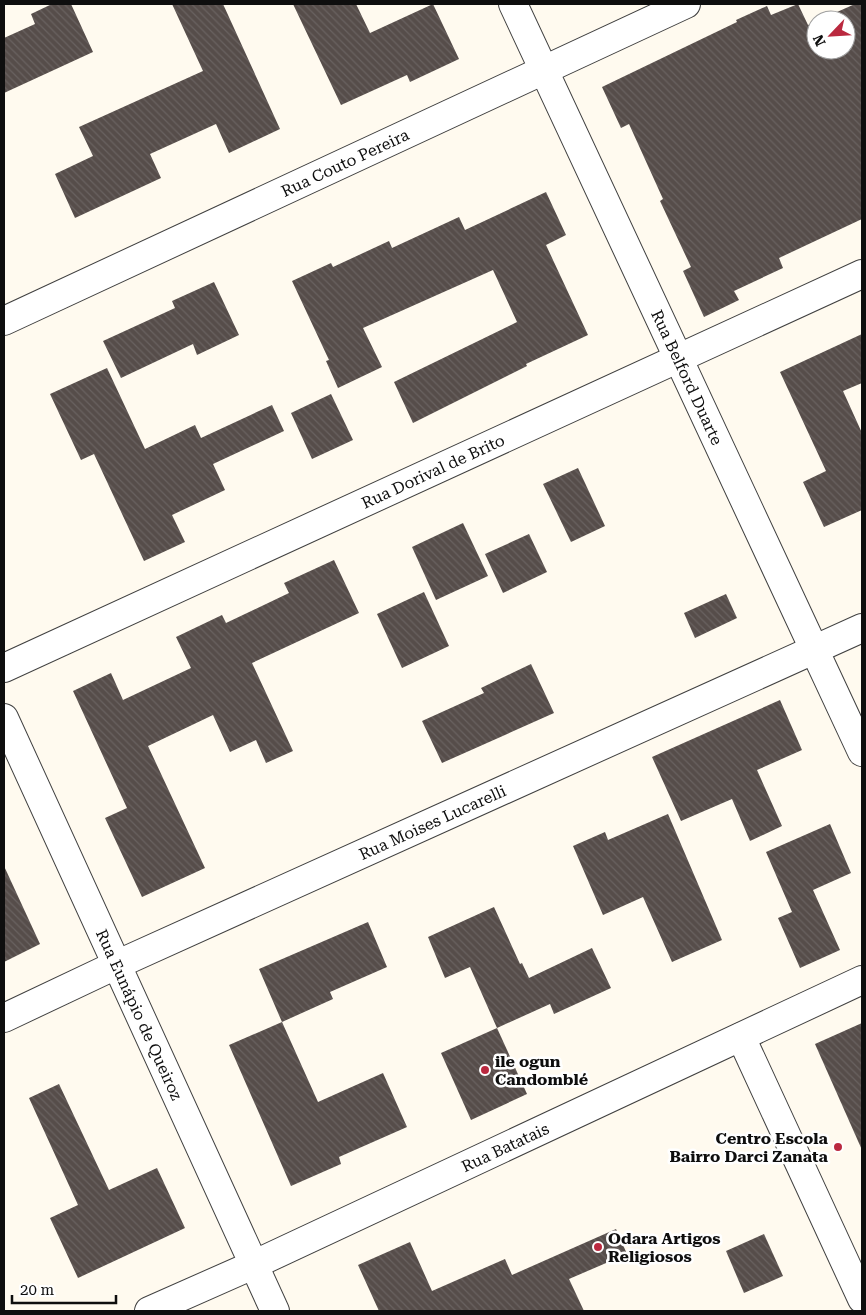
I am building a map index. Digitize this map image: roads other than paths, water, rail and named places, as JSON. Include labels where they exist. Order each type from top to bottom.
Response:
[{"type":"street","name":"Rua Belford Duarte","points":[[513,4],[862,752]]},
{"type":"street","name":"Rua Couto Pereira","points":[[4,321],[686,4]]},
{"type":"street","name":"Rua Dorival de Brito","points":[[4,668],[862,274]]},
{"type":"street","name":"Rua Moises Lucarelli","points":[[4,1018],[116,965],[862,628]]},
{"type":"street","name":"Rua Eunápio de Queiroz","points":[[4,718],[275,1311]]},
{"type":"street","name":"Rua Batatais","points":[[148,1311],[253,1265],[862,980]]},
{"type":"street","points":[[741,1037],[862,1300]]},
{"type":"place","name":"ile ogun Candomblé","points":[[485,1070]]},
{"type":"place","name":"Centro Escola Bairro Darci Zanata","points":[[838,1147]]},
{"type":"place","name":"Odara Artigos Religiosos","points":[[598,1247]]}]
